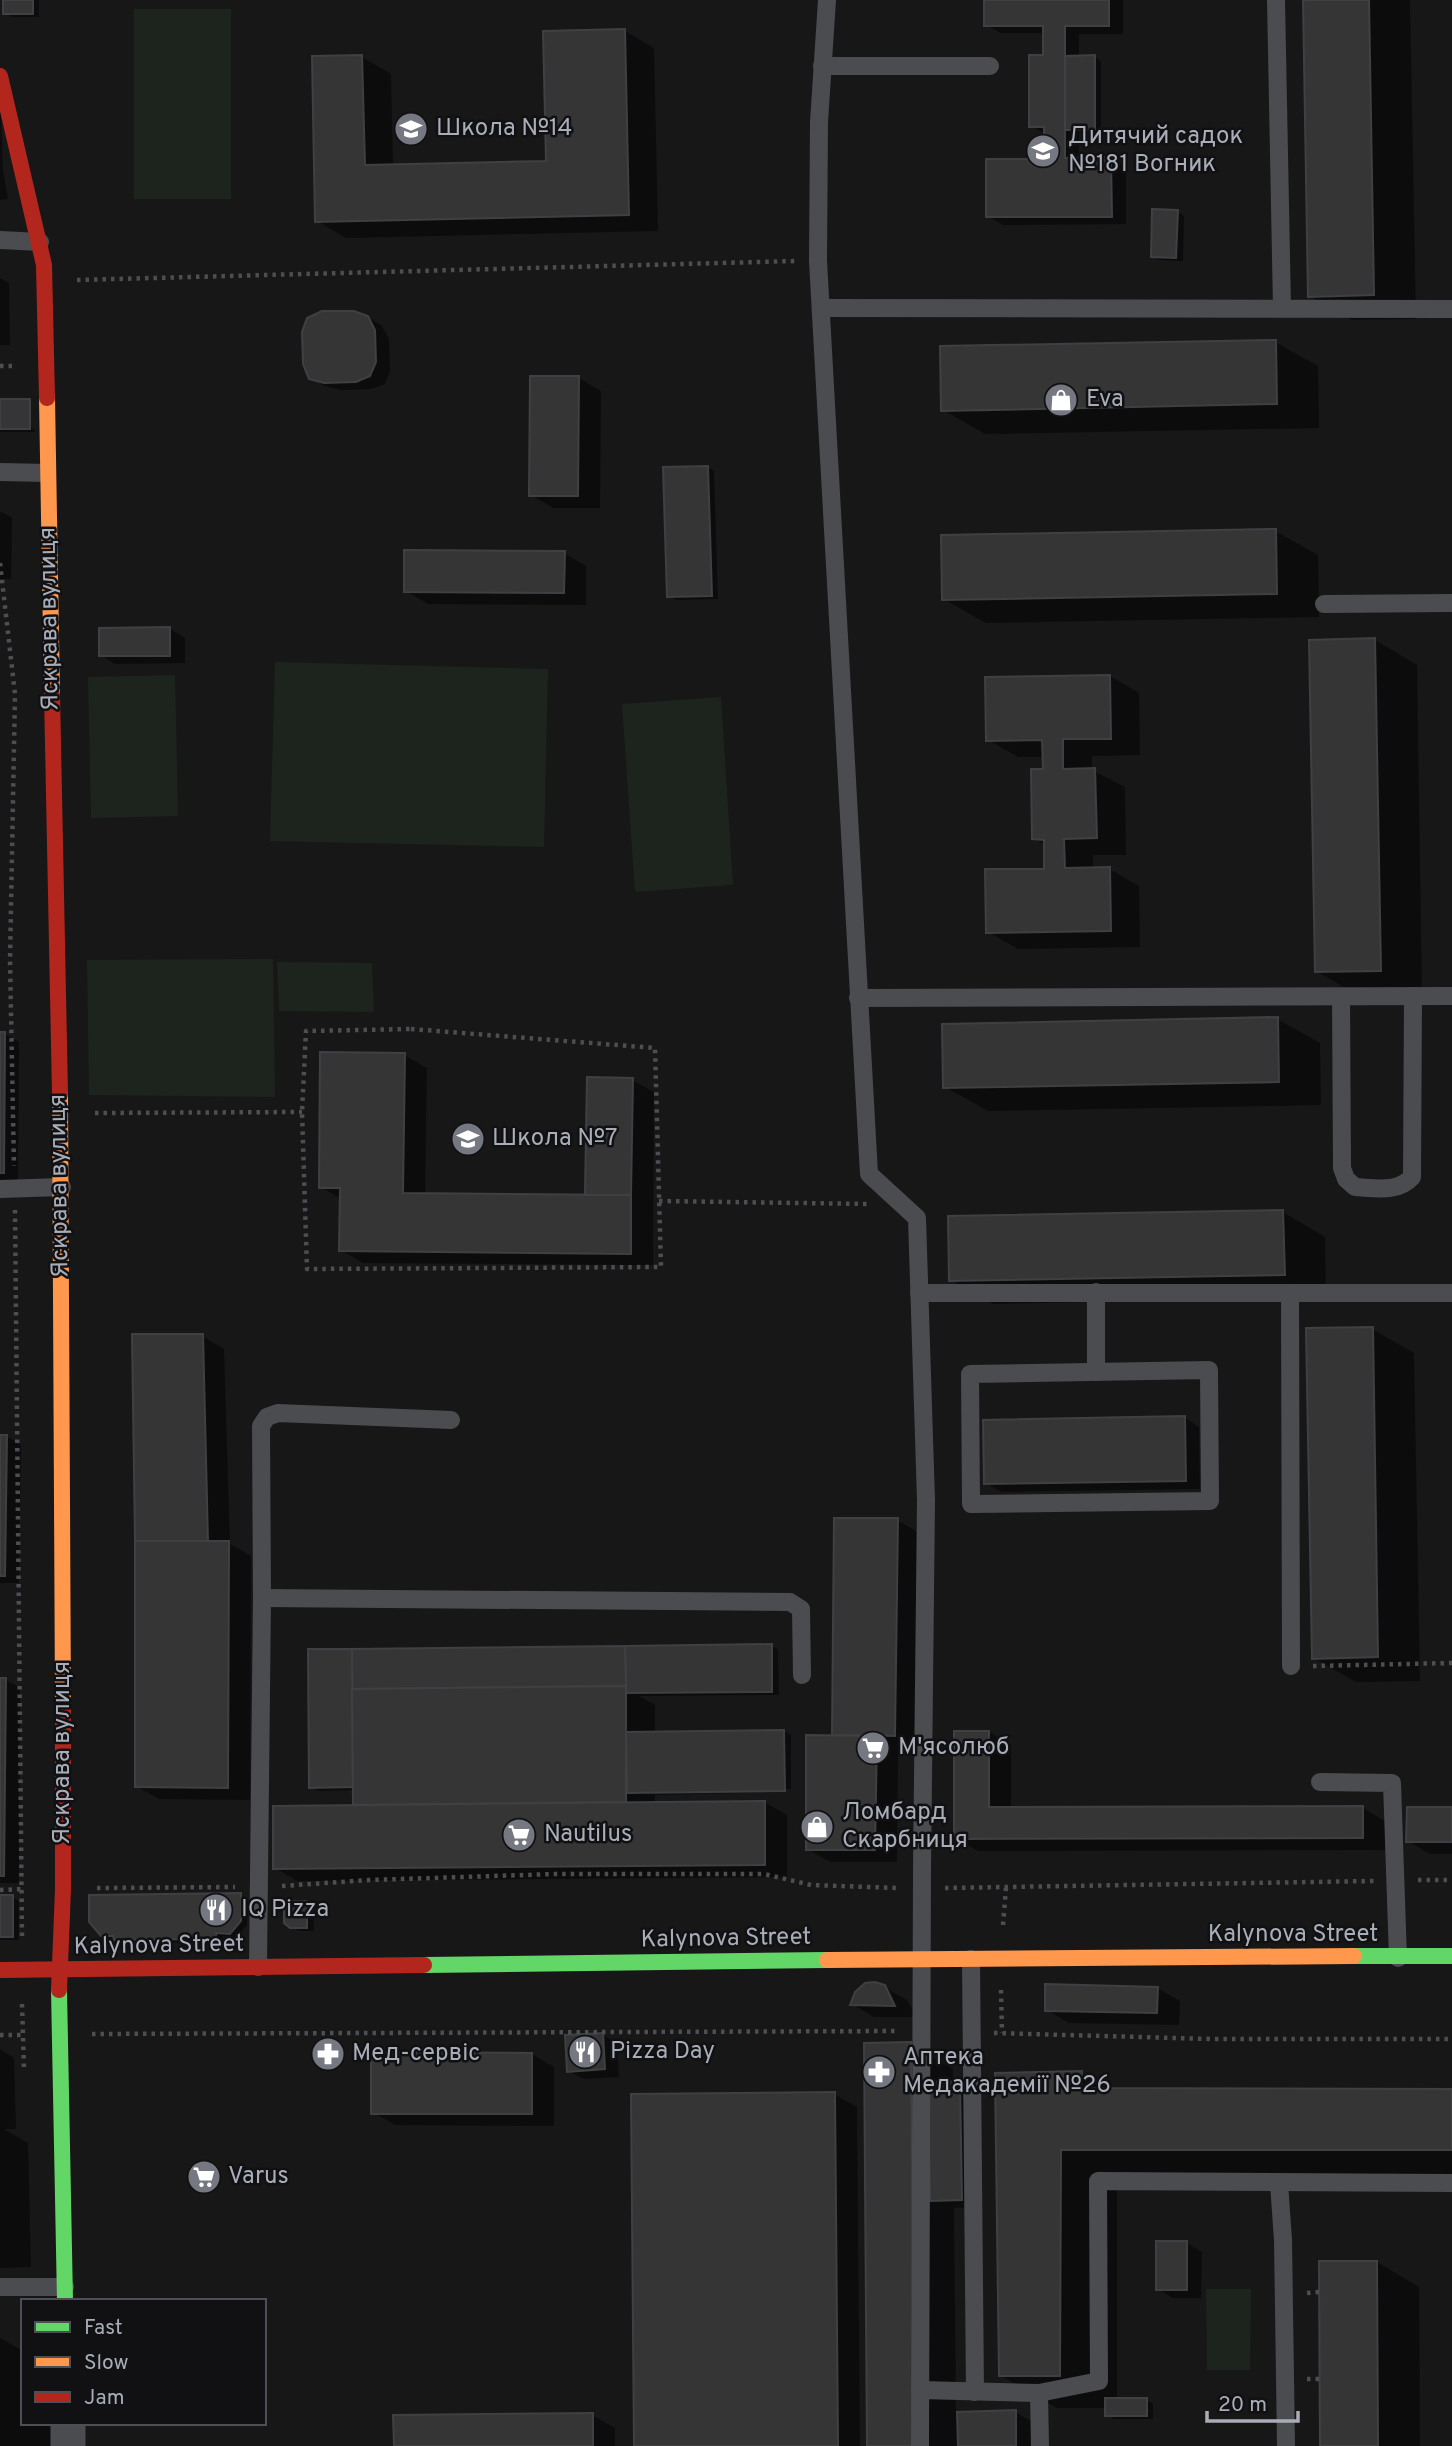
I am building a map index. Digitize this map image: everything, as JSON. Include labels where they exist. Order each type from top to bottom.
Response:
[{"type":"street","name":"Яскрава вулиця","points":[[0,76],[6,118],[44,265],[62,1187],[63,1889],[59,1970],[65,2294]]},
{"type":"street","name":"Kalynova Street","points":[[0,1970],[921,1959],[1452,1956]]},
{"type":"street","points":[[68,2425],[68,2446]]},
{"type":"lane","points":[[827,0],[819,122],[818,261],[869,1174],[916,1218],[919,1293],[926,1500],[920,2446]]},
{"type":"lane","points":[[1276,0],[1282,308]]},
{"type":"lane","points":[[822,66],[990,66]]},
{"type":"lane","points":[[0,240],[40,242]]},
{"type":"lane","points":[[822,308],[1452,309]]},
{"type":"lane","points":[[0,472],[47,473]]},
{"type":"lane","points":[[1324,604],[1452,603]]},
{"type":"lane","points":[[1341,997],[1342,1168],[1346,1179],[1355,1187],[1394,1188],[1404,1186],[1412,1177],[1413,996]]},
{"type":"lane","points":[[858,998],[1452,996]]},
{"type":"lane","points":[[7,1189],[62,1187]]},
{"type":"lane","points":[[1096,1292],[1096,1372]]},
{"type":"lane","points":[[919,1293],[1452,1293]]},
{"type":"lane","points":[[1290,1293],[1291,1667]]},
{"type":"lane","points":[[1209,1370],[1210,1501],[971,1504],[970,1374],[1096,1372],[1209,1370]]},
{"type":"lane","points":[[258,1968],[261,1426],[267,1417],[278,1413],[451,1420]]},
{"type":"lane","points":[[262,1598],[790,1602],[801,1609],[802,1675]]},
{"type":"lane","points":[[1320,1782],[1392,1783],[1398,1958]]},
{"type":"lane","points":[[971,1959],[975,2392]]},
{"type":"lane","points":[[920,2390],[1039,2393],[1099,2381],[1098,2181],[1452,2183]]},
{"type":"lane","points":[[1279,2183],[1283,2240],[1286,2446]]},
{"type":"lane","points":[[0,2287],[65,2294]]},
{"type":"lane","points":[[1039,2393],[1040,2446]]},
{"type":"path","points":[[44,265],[59,281],[818,261]]},
{"type":"path","points":[[0,366],[17,366]]},
{"type":"path","points":[[0,563],[15,694],[7,1189],[23,1889]]},
{"type":"path","points":[[411,1030],[655,1048],[661,1267],[307,1269],[302,1112],[306,1031],[411,1030]]},
{"type":"path","points":[[94,1113],[302,1112]]},
{"type":"path","points":[[659,1201],[902,1205]]},
{"type":"path","points":[[1291,1667],[1452,1663]]},
{"type":"path","points":[[86,1888],[258,1887],[369,1880],[556,1874],[764,1874],[811,1885],[922,1888],[1452,1880]]},
{"type":"path","points":[[92,2034],[921,2031]]},
{"type":"path","points":[[972,2032],[1211,2039],[1452,2039]]},
{"type":"path","points":[[0,2035],[22,2035]]},
{"type":"shaded area","points":[[134,9],[231,9],[231,199],[134,199]]},
{"type":"shaded area","points":[[275,662],[548,669],[544,847],[270,841]]},
{"type":"shaded area","points":[[175,675],[178,816],[91,818],[88,677]]},
{"type":"shaded area","points":[[721,697],[733,885],[635,892],[622,704]]},
{"type":"shaded area","points":[[273,959],[275,1097],[89,1095],[87,960]]},
{"type":"shaded area","points":[[277,962],[372,963],[374,1012],[279,1011]]},
{"type":"shaded area","points":[[1206,2289],[1251,2289],[1250,2370],[1207,2370]]},
{"type":"building","points":[[3,0],[33,0],[33,14],[3,14]]},
{"type":"building","points":[[984,0],[1109,0],[1109,26],[1065,26],[1065,158],[1111,157],[1112,217],[986,217],[986,159],[1044,159],[1044,127],[1029,127],[1029,55],[1043,55],[1043,26],[984,26]]},
{"type":"building","points":[[1303,0],[1369,0],[1374,295],[1308,297]]},
{"type":"building","points":[[625,29],[629,215],[315,222],[312,56],[362,55],[365,165],[546,161],[543,31]]},
{"type":"building","points":[[1095,55],[1095,130],[1065,130],[1065,56]]},
{"type":"building","points":[[1152,209],[1178,210],[1176,258],[1151,257]]},
{"type":"building","points":[[322,311],[354,311],[368,316],[375,330],[376,362],[370,376],[356,382],[324,383],[309,379],[303,364],[302,332],[307,318]]},
{"type":"building","points":[[1276,340],[1277,404],[941,411],[940,346]]},
{"type":"building","points":[[530,376],[579,376],[578,496],[529,496]]},
{"type":"building","points":[[0,399],[30,399],[30,429],[0,429]]},
{"type":"building","points":[[708,466],[712,596],[667,597],[663,467]]},
{"type":"building","points":[[1276,529],[1277,594],[942,600],[941,535]]},
{"type":"building","points":[[404,550],[565,551],[564,593],[404,592]]},
{"type":"building","points":[[170,627],[170,656],[99,656],[99,628]]},
{"type":"building","points":[[1375,638],[1381,971],[1315,972],[1309,640]]},
{"type":"building","points":[[1110,675],[1111,739],[1063,739],[1063,769],[1095,768],[1097,838],[1064,839],[1065,868],[1110,867],[1111,931],[986,933],[985,869],[1044,869],[1044,840],[1032,839],[1031,769],[1043,769],[1042,740],[986,741],[985,677]]},
{"type":"building","points":[[1278,1017],[1279,1082],[943,1088],[942,1024]]},
{"type":"building","points":[[0,1032],[5,1032],[4,1173],[0,1173]]},
{"type":"building","points":[[320,1052],[405,1053],[403,1193],[631,1195],[631,1254],[339,1251],[340,1188],[319,1188]]},
{"type":"building","points":[[587,1077],[633,1078],[631,1195],[585,1195]]},
{"type":"building","points":[[1283,1210],[1285,1275],[949,1281],[948,1216]]},
{"type":"building","points":[[1373,1327],[1378,1657],[1312,1659],[1306,1328]]},
{"type":"building","points":[[132,1334],[203,1334],[208,1542],[135,1541]]},
{"type":"building","points":[[1185,1416],[1186,1481],[984,1484],[983,1420]]},
{"type":"building","points":[[0,1435],[7,1435],[5,1576],[0,1576]]},
{"type":"building","points":[[834,1518],[898,1518],[895,1736],[832,1735]]},
{"type":"building","points":[[135,1541],[229,1541],[228,1788],[135,1787]]},
{"type":"building","points":[[772,1644],[772,1692],[626,1693],[625,1646]]},
{"type":"building","points":[[625,1646],[626,1686],[352,1689],[352,1649]]},
{"type":"building","points":[[308,1649],[352,1649],[353,1787],[309,1788]]},
{"type":"building","points":[[0,1678],[6,1678],[4,1876],[0,1876]]},
{"type":"building","points":[[626,1686],[626,1802],[353,1805],[352,1689]]},
{"type":"building","points":[[784,1730],[785,1791],[627,1793],[626,1732]]},
{"type":"building","points":[[954,1731],[989,1731],[989,1807],[1363,1806],[1363,1838],[954,1839]]},
{"type":"building","points":[[806,1735],[877,1736],[875,1850],[806,1850]]},
{"type":"building","name":"Nautilus","points":[[765,1801],[765,1865],[273,1869],[273,1806]]},
{"type":"building","points":[[1407,1807],[1452,1807],[1452,1842],[1406,1842]]},
{"type":"building","name":"IQ Pizza","points":[[241,1893],[241,1921],[230,1934],[216,1933],[216,1939],[114,1940],[113,1936],[101,1936],[89,1922],[89,1895]]},
{"type":"building","points":[[0,1895],[13,1895],[13,1937],[0,1937]]},
{"type":"building","points":[[284,1901],[307,1901],[307,1928],[290,1928],[284,1923]]},
{"type":"building","points":[[865,1983],[885,1985],[895,2006],[850,2005],[855,1992]]},
{"type":"building","points":[[1045,1984],[1158,1987],[1157,2013],[1045,2011]]},
{"type":"building","name":"Pizza Day","points":[[603,2033],[605,2069],[567,2072],[565,2035]]},
{"type":"building","points":[[911,2042],[914,2446],[867,2446],[864,2043]]},
{"type":"building","points":[[371,2052],[532,2053],[532,2114],[371,2114]]},
{"type":"building","points":[[1082,2071],[1081,2088],[1452,2089],[1452,2150],[1061,2150],[1060,2376],[999,2376],[995,2073]]},
{"type":"building","points":[[960,2081],[962,2200],[930,2201],[928,2082]]},
{"type":"building","points":[[835,2092],[838,2446],[634,2446],[631,2094]]},
{"type":"building","points":[[1156,2241],[1187,2241],[1187,2290],[1156,2290]]},
{"type":"building","points":[[1319,2261],[1377,2261],[1378,2446],[1320,2446]]},
{"type":"building","points":[[1105,2398],[1147,2398],[1147,2416],[1105,2416]]},
{"type":"building","points":[[1016,2410],[1016,2446],[958,2446],[957,2412]]},
{"type":"building","points":[[593,2413],[593,2446],[394,2446],[393,2415]]},
{"type":"traffic: fast","points":[[1354,1956],[1452,1956]]},
{"type":"traffic: fast","points":[[424,1965],[827,1960]]},
{"type":"traffic: fast","points":[[59,1990],[65,2299]]},
{"type":"traffic: slow","points":[[47,398],[52,694]]},
{"type":"traffic: slow","points":[[60,1094],[63,1705]]},
{"type":"traffic: slow","points":[[827,1960],[1354,1956]]},
{"type":"traffic: jam","points":[[0,76],[44,265],[47,398]]},
{"type":"traffic: jam","points":[[52,694],[60,1094]]},
{"type":"traffic: jam","points":[[59,1990],[63,1889],[63,1705]]},
{"type":"traffic: jam","points":[[0,1970],[424,1965]]},
{"type":"place","name":"Школа №14","points":[[411,129]]},
{"type":"place","name":"Дитячий садок №181 Вогник","points":[[1043,151]]},
{"type":"place","name":"Eva","points":[[1061,400]]},
{"type":"place","name":"Школа №7","points":[[468,1139]]},
{"type":"place","name":"М'ясолюб","points":[[873,1748]]},
{"type":"place","name":"Ломбард Скарбниця","points":[[817,1827]]},
{"type":"place","name":"Nautilus","points":[[519,1835]]},
{"type":"place","name":"IQ Pizza","points":[[216,1910]]},
{"type":"place","name":"Pizza Day","points":[[585,2052]]},
{"type":"place","name":"Мед-сервіс","points":[[328,2054]]},
{"type":"place","name":"Аптека Медакадемії №26","points":[[879,2072]]},
{"type":"place","name":"Varus","points":[[204,2177]]}]
